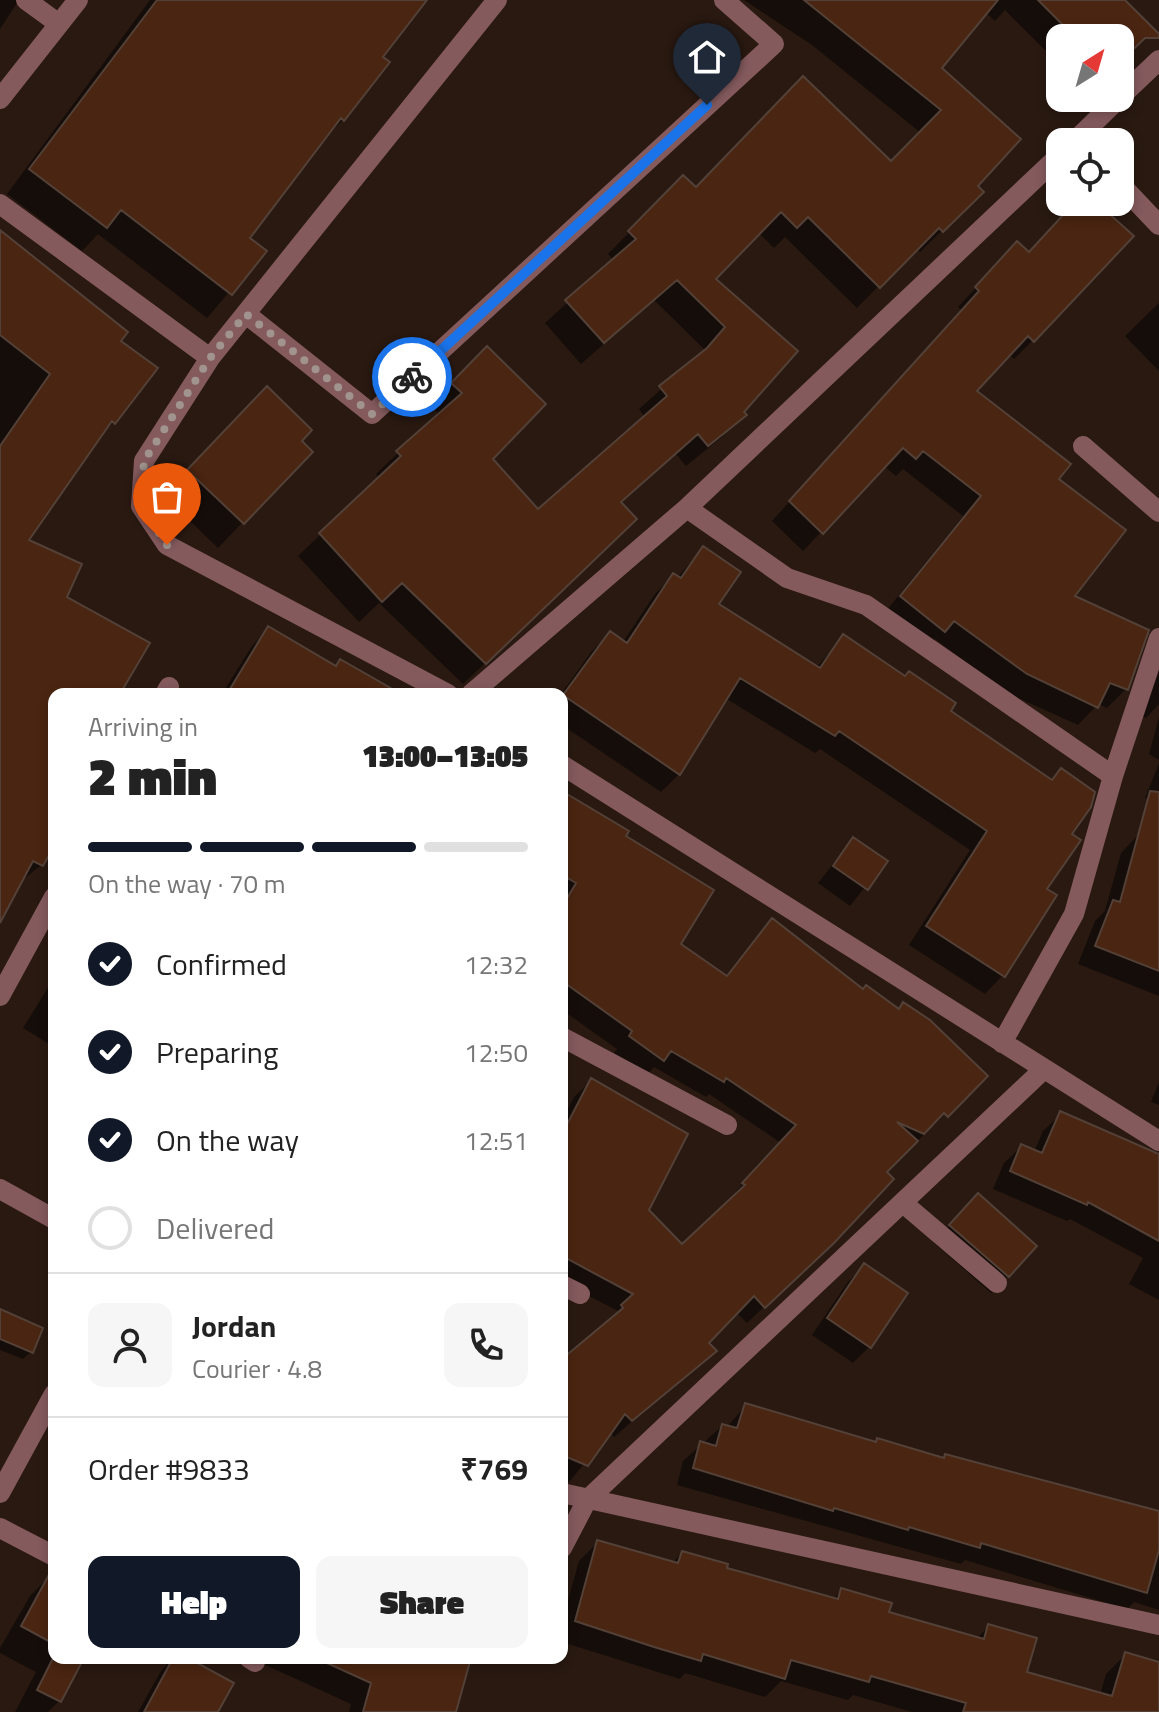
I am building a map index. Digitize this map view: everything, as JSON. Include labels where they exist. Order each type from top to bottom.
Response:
[{"type":"street","points":[[26,0],[59,24]]},
{"type":"street","points":[[0,99],[8,74],[59,24],[78,0]]},
{"type":"street","points":[[437,688],[167,545],[141,506],[144,461],[210,358],[497,0]]},
{"type":"street","points":[[246,314],[372,414],[774,44],[724,0]]},
{"type":"street","points":[[1134,84],[1159,60]]},
{"type":"street","points":[[1090,128],[1106,112]]},
{"type":"street","points":[[478,688],[687,508],[1046,168]]},
{"type":"street","points":[[1134,199],[1159,225]]},
{"type":"street","points":[[0,204],[210,358]]},
{"type":"street","points":[[1083,446],[1159,512]]},
{"type":"street","points":[[687,508],[787,578],[866,605],[1113,776]]},
{"type":"street","points":[[1002,1043],[1074,914],[1113,776],[1159,638]]},
{"type":"street","points":[[568,769],[1159,1141]]},
{"type":"street","points":[[0,994],[48,908]]},
{"type":"street","points":[[568,1040],[727,1125]]},
{"type":"street","points":[[568,1536],[587,1500],[1044,1069]]},
{"type":"street","points":[[0,1189],[48,1216]]},
{"type":"street","points":[[903,1203],[997,1283]]},
{"type":"street","points":[[0,1493],[48,1405]]},
{"type":"street","points":[[568,1495],[1159,1625]]},
{"type":"street","points":[[0,1528],[48,1553]]},
{"type":"building","points":[[157,0],[427,0],[383,57],[390,62],[344,121],[341,118],[250,238],[267,251],[232,295],[121,210],[107,228],[29,169]]},
{"type":"building","points":[[804,0],[998,0],[942,68],[1021,139],[978,186],[984,192],[943,232],[939,228],[880,288],[808,217],[797,228],[781,212],[716,279],[798,351],[744,412],[747,415],[708,446],[698,434],[621,502],[637,519],[486,664],[402,583],[382,602],[319,533],[401,456],[396,451],[462,393],[451,383],[487,346],[546,404],[493,459],[538,509],[667,396],[659,386],[707,348],[725,327],[677,280],[604,343],[565,300],[636,239],[628,231],[683,175],[696,187],[803,76],[891,161],[941,110]]},
{"type":"building","points":[[1038,0],[1125,0],[1159,34],[1159,38],[1145,38],[1134,49],[1134,24],[1062,24]]},
{"type":"building","points":[[1062,216],[1112,216],[1134,236],[1034,342],[1028,336],[977,391],[1071,464],[1059,479],[1126,530],[1075,596],[1149,630],[1128,690],[1110,683],[1098,708],[1027,674],[954,621],[945,632],[900,596],[981,496],[923,451],[916,459],[903,448],[823,534],[789,501],[979,291],[975,287],[1017,241],[1029,252]]},
{"type":"building","points":[[0,230],[128,332],[121,341],[158,368],[115,424],[112,421],[29,540],[82,564],[67,597],[150,643],[124,688],[48,688],[48,857],[43,866],[33,861],[0,923],[0,446],[50,374],[0,335]]},
{"type":"building","points":[[267,386],[312,430],[302,441],[313,452],[244,524],[187,470]]},
{"type":"building","points":[[703,546],[741,572],[719,604],[820,668],[843,634],[905,676],[909,671],[956,703],[951,711],[1052,780],[1061,768],[1095,792],[1091,807],[1072,834],[1081,840],[1047,889],[1057,895],[1005,977],[926,926],[987,831],[839,731],[835,736],[740,678],[680,775],[568,698],[568,688],[610,631],[627,643],[673,573],[681,578]]},
{"type":"building","points":[[268,626],[336,666],[340,659],[391,688],[231,688]]},
{"type":"building","points":[[1150,791],[1159,792],[1159,971],[1095,946],[1113,900],[1120,902]]},
{"type":"building","points":[[568,795],[629,831],[626,836],[714,890],[681,944],[727,976],[772,918],[863,989],[866,985],[899,1009],[903,1002],[930,1020],[988,1076],[948,1117],[944,1113],[924,1134],[897,1122],[918,1141],[887,1172],[894,1179],[834,1243],[765,1308],[754,1296],[709,1343],[717,1351],[632,1421],[625,1414],[588,1466],[568,1458],[568,1354],[623,1308],[621,1305],[633,1294],[568,1259],[568,1122],[591,1078],[688,1134],[649,1210],[682,1244],[745,1185],[742,1183],[796,1125],[726,1078],[724,1082],[671,1051],[664,1061],[629,1036],[632,1031],[568,985],[568,897],[576,883],[568,878]]},
{"type":"building","points":[[853,837],[888,861],[868,890],[833,866]]},
{"type":"building","points":[[1060,1111],[1159,1154],[1159,1241],[1088,1202],[1087,1205],[1010,1171],[1021,1144],[1042,1153]]},
{"type":"building","points":[[978,1193],[1037,1246],[1009,1277],[949,1225]]},
{"type":"building","points":[[864,1263],[908,1293],[871,1348],[827,1318]]},
{"type":"building","points":[[0,1309],[43,1328],[33,1353],[0,1339]]},
{"type":"building","points":[[745,1403],[876,1442],[877,1438],[944,1458],[945,1454],[1159,1511],[1159,1550],[1147,1593],[981,1543],[980,1548],[834,1508],[833,1511],[693,1468],[700,1441],[716,1446],[722,1424],[737,1428]]},
{"type":"building","points":[[597,1540],[678,1563],[682,1551],[728,1564],[727,1568],[838,1599],[841,1588],[892,1603],[889,1612],[984,1639],[988,1624],[1037,1638],[1027,1672],[1112,1696],[1125,1652],[1159,1662],[1159,1712],[963,1712],[966,1703],[871,1676],[869,1682],[791,1660],[785,1679],[703,1654],[701,1661],[654,1647],[575,1621]]},
{"type":"building","points":[[48,1576],[48,1641],[21,1626]]},
{"type":"building","points":[[50,1664],[81,1664],[61,1702],[37,1690]]},
{"type":"building","points":[[170,1664],[199,1664],[234,1683],[218,1712],[144,1712]]},
{"type":"building","points":[[329,1664],[469,1664],[456,1712],[363,1712],[371,1683]]},
{"type":"way so far","points":[[167,545],[141,506],[144,461],[210,358],[246,314],[372,414],[412,377]]},
{"type":"route","points":[[412,377],[707,105]]}]
